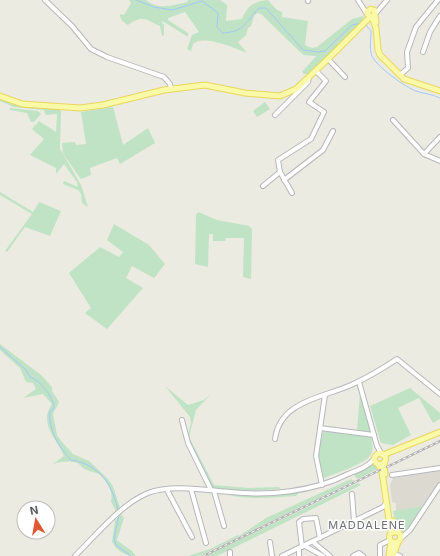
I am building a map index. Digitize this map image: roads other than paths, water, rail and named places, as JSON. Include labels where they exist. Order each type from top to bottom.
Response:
[{"type":"main road","points":[[0,96],[22,104],[90,107],[171,88],[207,86],[245,93],[280,96],[296,89],[328,60],[369,17],[376,28],[378,53],[400,75],[411,82],[440,91]]},
{"type":"main road","points":[[380,459],[393,451],[440,432]]},
{"type":"main road","points":[[380,459],[385,504],[395,538],[389,556]]},
{"type":"main road","points":[[380,459],[395,538],[393,556]]},
{"type":"street","points":[[45,0],[72,26],[91,49],[107,58],[164,77],[170,84],[171,88]]},
{"type":"street","points":[[400,75],[408,68],[407,52],[418,23],[438,0]]},
{"type":"street","points":[[360,2],[369,17],[386,1]]},
{"type":"street","points":[[423,52],[430,32],[440,16]]},
{"type":"street","points":[[328,60],[345,77]]},
{"type":"street","points":[[292,193],[280,172],[280,158],[311,139],[324,112],[308,102],[326,81],[316,71]]},
{"type":"street","points":[[275,115],[308,82],[309,76]]},
{"type":"street","points":[[393,120],[424,154],[440,161]]},
{"type":"street","points":[[284,180],[323,150],[333,131]]},
{"type":"street","points":[[424,154],[440,137]]},
{"type":"street","points":[[263,186],[280,172]]},
{"type":"street","points":[[275,439],[279,424],[290,411],[305,402],[359,382],[397,360],[440,394]]},
{"type":"street","points":[[75,556],[134,500],[148,493],[167,490],[191,489],[251,494],[301,489],[322,485],[380,459],[359,382]]},
{"type":"street","points":[[322,485],[316,456],[325,395]]},
{"type":"street","points":[[182,420],[188,442],[213,491],[224,526]]},
{"type":"street","points":[[320,428],[374,435]]},
{"type":"street","points":[[392,475],[440,468]]},
{"type":"street","points":[[380,556],[380,545],[406,534],[440,485]]},
{"type":"street","points":[[191,489],[206,543]]},
{"type":"street","points":[[167,490],[192,537]]},
{"type":"street","points":[[352,494],[354,521]]},
{"type":"street","points":[[282,556],[313,542],[385,504]]},
{"type":"street","points":[[299,556],[302,547],[299,522],[303,519],[316,518],[320,538]]},
{"type":"street","points":[[270,542],[272,556]]},
{"type":"street","points":[[313,542],[330,556]]},
{"type":"street","points":[[302,547],[323,556]]},
{"type":"street","points":[[353,556],[360,553],[363,556]]},
{"type":"street","points":[[393,556],[400,556]]},
{"type":"waterway","points":[[136,0],[154,7],[172,10],[202,1],[218,13],[217,27],[223,33],[241,28],[259,8],[266,8],[303,50],[318,52],[325,51],[352,25],[361,23]]},
{"type":"waterway","points":[[366,25],[371,31],[371,53],[379,66],[411,89],[440,98]]},
{"type":"waterway","points":[[0,347],[26,370],[30,377],[46,390],[52,399],[54,408],[50,411],[51,425],[55,438],[62,450],[71,460],[81,462],[89,466],[103,477],[112,492],[118,510]]},
{"type":"waterway","points":[[119,515],[114,538],[116,545],[131,556]]},
{"type":"railway","points":[[387,467],[440,441]]},
{"type":"railway","points":[[203,556],[380,470]]},
{"type":"district","name":"MADDALENE","points":[[367,525]]}]
